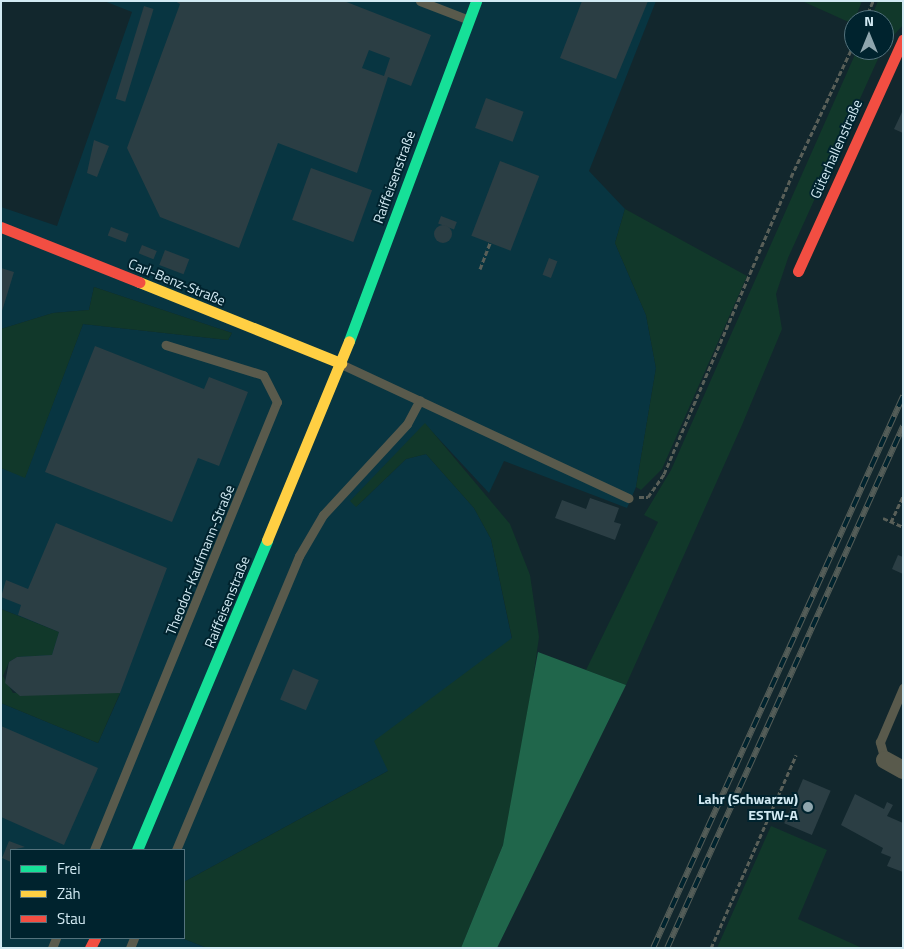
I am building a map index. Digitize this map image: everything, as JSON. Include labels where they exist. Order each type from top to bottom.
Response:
[{"type":"street","name":"Raiffeisenstraße","points":[[137,849],[341,364],[476,1]]},
{"type":"street","name":"Güterhallenstraße","points":[[798,271],[903,40]]},
{"type":"street","name":"Carl-Benz-Straße","points":[[1,228],[341,364]]},
{"type":"street","points":[[886,760],[903,770]]},
{"type":"lane","points":[[420,1],[469,20]]},
{"type":"lane","name":"Theodor-Kaufmann-Straße","points":[[94,849],[277,402],[263,375],[166,344]]},
{"type":"lane","points":[[341,364],[628,498]]},
{"type":"lane","points":[[176,849],[299,556],[323,515],[407,424],[420,400]]},
{"type":"lane","points":[[886,760],[880,742],[903,688]]},
{"type":"path","points":[[628,498],[648,497],[664,474],[792,176],[846,60]]},
{"type":"path","points":[[480,269],[490,243]]},
{"type":"path","points":[[892,522],[903,496]]},
{"type":"path","points":[[882,518],[903,527]]},
{"type":"path","points":[[711,948],[796,755]]},
{"type":"shaded area","points":[[104,1],[656,1],[589,171],[625,209],[615,243],[646,315],[656,368],[636,487],[627,508],[504,461],[489,493],[425,424],[356,507],[406,459],[426,454],[474,508],[491,539],[512,639],[388,771],[185,881],[185,849],[10,849],[10,939],[184,939],[207,948],[1,948],[1,703],[98,743],[120,694],[20,696],[5,683],[9,662],[59,632],[1,609],[1,468],[25,477],[83,324],[228,340],[232,333],[94,287],[89,310],[53,313],[1,329],[1,207],[57,226],[132,12]]},
{"type":"green space","points":[[802,1],[862,1],[858,10],[844,10],[844,20]]},
{"type":"green space","points":[[878,1],[903,1],[903,25],[894,35],[894,10],[874,10]]},
{"type":"green space","points":[[853,60],[877,60],[788,258],[776,294],[782,329],[742,425],[626,685],[586,670],[658,522],[644,515],[671,470]]},
{"type":"green space","points":[[625,209],[747,276],[662,469],[641,490],[636,487],[656,368],[646,315],[615,243]]},
{"type":"green space","points":[[94,287],[232,333],[228,340],[83,324],[25,478],[1,468],[1,329],[53,313],[89,310]]},
{"type":"green space","points":[[425,423],[510,524],[530,575],[539,637],[520,771],[503,845],[461,948],[207,948],[184,939],[185,881],[388,771],[374,741],[512,638],[491,539],[474,508],[426,454],[406,459],[356,507],[350,501]]},
{"type":"green space","points":[[1,609],[59,632],[52,655],[17,657],[9,662],[3,676],[13,693],[120,693],[98,743],[1,703]]},
{"type":"green space","points":[[538,652],[626,685],[497,948],[461,948],[503,845]]},
{"type":"green space","points":[[771,826],[827,850],[798,919],[862,948],[717,948]]},
{"type":"building","points":[[175,1],[344,1],[431,35],[411,86],[388,77],[357,173],[278,143],[239,248],[160,217],[127,148],[180,4]],"holes":[[[369,50],[390,58],[384,76],[362,68]]]},
{"type":"building","points":[[582,1],[648,1],[616,79],[560,58]]},
{"type":"building","points":[[144,6],[154,9],[125,102],[116,99]]},
{"type":"building","points":[[486,98],[524,112],[513,142],[475,128]]},
{"type":"building","points":[[903,110],[903,133],[894,129]]},
{"type":"building","points":[[94,140],[109,146],[97,177],[87,173]]},
{"type":"building","points":[[500,161],[539,176],[511,251],[471,236]]},
{"type":"building","points":[[311,168],[372,190],[353,242],[292,220]]},
{"type":"building","points":[[441,216],[457,222],[454,230],[438,223]]},
{"type":"building","points":[[443,225],[450,227],[452,234],[450,241],[443,243],[436,241],[434,234],[436,227]]},
{"type":"building","points":[[111,227],[129,234],[126,242],[108,235]]},
{"type":"building","points":[[142,245],[157,251],[153,259],[139,253]]},
{"type":"building","points":[[165,250],[189,259],[184,274],[159,265]]},
{"type":"building","points":[[549,258],[557,261],[551,278],[543,275]]},
{"type":"building","points":[[1,268],[14,272],[2,311],[1,310]]},
{"type":"building","points":[[95,346],[204,389],[209,377],[248,392],[219,466],[198,458],[172,522],[45,472]]},
{"type":"building","points":[[590,498],[619,508],[614,522],[621,524],[615,540],[555,518],[562,500],[586,509]]},
{"type":"building","points":[[56,523],[167,568],[120,693],[20,696],[5,683],[9,662],[17,657],[52,655],[59,632],[18,615],[21,605],[1,597],[6,580],[28,589]]},
{"type":"building","points":[[898,555],[903,557],[903,574],[892,569]]},
{"type":"building","points":[[293,669],[319,680],[306,710],[280,699]]},
{"type":"building","points":[[1,726],[98,768],[64,845],[1,817]]},
{"type":"building","name":"Lahr (Schwarzw) ESTW-A","points":[[803,779],[831,791],[812,835],[784,823]]},
{"type":"building","points":[[855,794],[884,809],[887,802],[893,805],[887,816],[903,823],[903,872],[887,866],[891,857],[881,853],[883,848],[841,825]]},
{"type":"building","points":[[9,841],[25,847],[10,849],[10,862],[2,858]]},
{"type":"railway","points":[[653,948],[903,396]]},
{"type":"railway","points":[[667,948],[903,426]]},
{"type":"traffic: fast","points":[[349,341],[476,1]]},
{"type":"traffic: fast","points":[[137,849],[267,540]]},
{"type":"traffic: slow","points":[[139,282],[341,363]]},
{"type":"traffic: slow","points":[[267,540],[349,341]]},
{"type":"traffic: jam","points":[[798,271],[903,40]]},
{"type":"traffic: jam","points":[[1,227],[139,282]]},
{"type":"traffic: jam","points":[[90,948],[94,939]]},
{"type":"place","name":"Lahr (Schwarzw) ESTW-A","points":[[808,807]]}]
